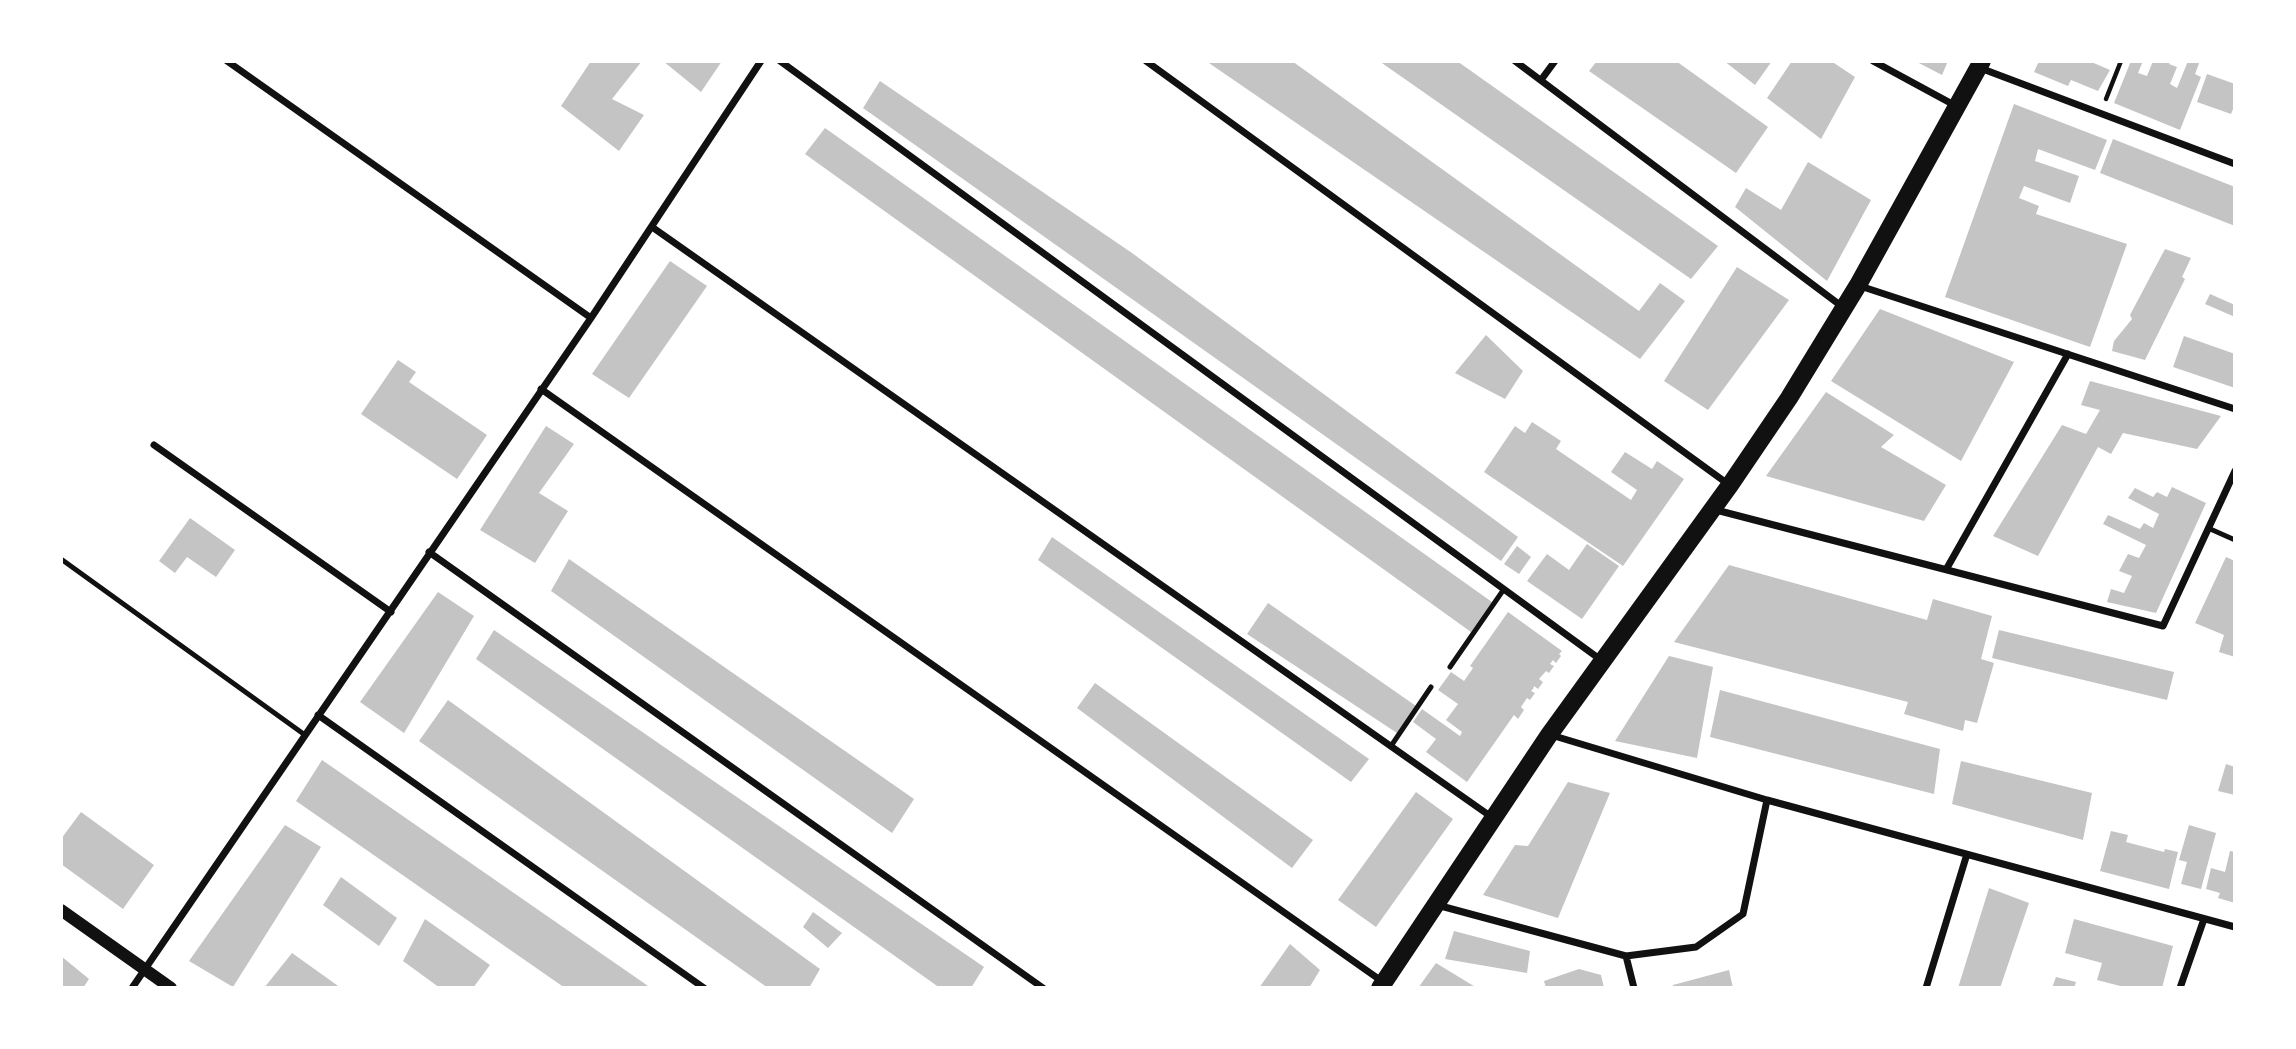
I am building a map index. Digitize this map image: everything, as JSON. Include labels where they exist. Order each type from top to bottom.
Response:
[{"type":"main road","points":[[1381,985],[1549,735],[1730,485],[1789,398],[1845,309],[1980,64]]},
{"type":"street","points":[[228,61],[591,318]]},
{"type":"street","points":[[132,988],[591,318],[761,61]]},
{"type":"street","points":[[780,61],[1602,660]]},
{"type":"street","points":[[1146,61],[1730,485]]},
{"type":"street","points":[[1515,61],[1845,309]]},
{"type":"street","points":[[1541,80],[1555,61]]},
{"type":"street","points":[[1873,61],[1957,106]]},
{"type":"street","points":[[1980,64],[2235,164]]},
{"type":"street","points":[[652,227],[1494,819]]},
{"type":"street","points":[[1858,285],[2235,409]]},
{"type":"street","points":[[1947,568],[2068,354]]},
{"type":"street","points":[[541,389],[1381,985]]},
{"type":"street","points":[[154,445],[391,612]]},
{"type":"street","points":[[1712,509],[2163,626],[2235,471]]},
{"type":"street","points":[[429,552],[1043,988]]},
{"type":"street","points":[[318,715],[704,988]]},
{"type":"street","points":[[1549,735],[1768,800],[2235,927]]},
{"type":"street","points":[[1436,905],[1626,956],[1696,947],[1743,914],[1768,800]]},
{"type":"street","points":[[1926,988],[1967,854]]},
{"type":"street","points":[[61,911],[171,988]]},
{"type":"street","points":[[2180,988],[2204,919]]},
{"type":"street","points":[[1626,956],[1634,988]]},
{"type":"lane","points":[[2208,528],[2235,540]]},
{"type":"lane","points":[[61,559],[305,735]]},
{"type":"lane","points":[[1450,667],[1504,589]]},
{"type":"lane","points":[[1391,746],[1432,687]]},
{"type":"path","points":[[2100,113],[2121,61]]},
{"type":"building","points":[[591,61],[642,61],[612,99],[644,115],[619,151],[561,106]]},
{"type":"building","points":[[663,61],[722,61],[701,92]]},
{"type":"building","points":[[1206,61],[1292,61],[1639,311],[1660,283],[1685,301],[1640,359]]},
{"type":"building","points":[[1379,61],[1457,61],[1718,246],[1691,279]]},
{"type":"building","points":[[1597,61],[1676,61],[1768,127],[1736,173],[1589,71]]},
{"type":"building","points":[[1724,61],[1772,61],[1755,85]]},
{"type":"building","points":[[1792,61],[1831,61],[1855,77],[1821,139],[1767,98]]},
{"type":"building","points":[[1915,61],[1948,61],[1942,75]]},
{"type":"building","points":[[2039,61],[2089,61],[2110,70],[2098,91],[2071,80],[2068,86],[2034,72]]},
{"type":"building","points":[[2131,61],[2143,61],[2138,73],[2147,76],[2153,61],[2171,61],[2169,64],[2177,67],[2170,84],[2177,88],[2188,61],[2200,61],[2195,74],[2201,77],[2180,130],[2114,103]]},
{"type":"building","points":[[2207,74],[2235,84],[2235,104],[2231,114],[2197,102]]},
{"type":"building","points":[[880,81],[1132,253],[1518,537],[1501,561],[863,108]]},
{"type":"building","points":[[2014,104],[2107,140],[2095,170],[2038,149],[2035,161],[2079,176],[2070,203],[2024,186],[2019,198],[2039,206],[2036,214],[2127,244],[2090,347],[1945,297]]},
{"type":"building","points":[[825,128],[1492,602],[1471,632],[805,154]]},
{"type":"building","points":[[2113,139],[2235,187],[2235,226],[2100,173]]},
{"type":"building","points":[[1808,162],[1871,200],[1827,281],[1735,207],[1746,188],[1781,210]]},
{"type":"building","points":[[2165,249],[2191,258],[2182,277],[2185,279],[2145,360],[2112,351],[2114,341],[2132,319],[2130,315]]},
{"type":"building","points":[[670,261],[707,286],[629,398],[592,374]]},
{"type":"building","points":[[1737,267],[1789,300],[1708,410],[1664,381]]},
{"type":"building","points":[[2210,294],[2235,305],[2235,317],[2205,304]]},
{"type":"building","points":[[1880,309],[2014,362],[1961,461],[1831,381]]},
{"type":"building","points":[[1486,335],[1523,371],[1505,399],[1455,373]]},
{"type":"building","points":[[2184,336],[2235,354],[2235,388],[2173,367]]},
{"type":"building","points":[[398,360],[416,372],[409,382],[487,435],[457,479],[361,414]]},
{"type":"building","points":[[2090,381],[2221,416],[2197,449],[2123,433],[2111,454],[2098,447],[2038,556],[1993,536],[2062,425],[2086,434],[2100,410],[2081,405]]},
{"type":"building","points":[[1826,392],[1894,435],[1881,447],[1946,485],[1924,521],[1766,476]]},
{"type":"building","points":[[1532,422],[1561,441],[1556,449],[1631,500],[1637,490],[1611,472],[1625,452],[1652,469],[1657,461],[1684,479],[1623,566],[1484,472],[1515,426],[1525,433]]},
{"type":"building","points":[[546,426],[574,444],[539,493],[568,511],[535,563],[480,530]]},
{"type":"building","points":[[2172,487],[2206,503],[2156,613],[2107,602],[2111,589],[2124,593],[2132,576],[2119,571],[2128,554],[2139,558],[2146,545],[2103,524],[2108,515],[2140,529],[2144,523],[2153,528],[2159,514],[2128,498],[2135,488],[2153,497],[2157,492],[2167,497]]},
{"type":"building","points":[[190,518],[235,550],[216,577],[187,557],[175,573],[159,561]]},
{"type":"building","points":[[1052,537],[1369,759],[1351,782],[1038,560]]},
{"type":"building","points":[[1587,544],[1619,566],[1582,619],[1527,581],[1547,554],[1569,570]]},
{"type":"building","points":[[1517,546],[1531,557],[1519,574],[1504,564]]},
{"type":"building","points":[[2226,557],[2235,561],[2235,657],[2219,652],[2224,635],[2195,623]]},
{"type":"building","points":[[569,559],[914,799],[892,833],[551,591]]},
{"type":"building","points":[[1729,565],[1927,620],[1933,599],[1992,616],[1981,659],[1994,663],[1977,723],[1965,720],[1963,731],[1904,714],[1908,702],[1674,642]]},
{"type":"building","points":[[438,592],[474,616],[404,733],[360,702]]},
{"type":"building","points":[[1268,603],[1416,706],[1397,733],[1247,634]]},
{"type":"building","points":[[1508,612],[1562,651],[1559,654],[1561,656],[1556,663],[1553,660],[1550,664],[1554,666],[1539,679],[1543,682],[1538,689],[1534,686],[1531,691],[1535,693],[1530,700],[1527,698],[1521,707],[1524,710],[1518,719],[1514,715],[1467,782],[1426,752],[1436,739],[1413,722],[1422,709],[1460,736],[1462,732],[1446,720],[1458,704],[1438,690],[1451,672],[1464,681],[1473,668],[1470,666]]},
{"type":"building","points":[[494,630],[984,967],[971,988],[940,988],[476,659]]},
{"type":"building","points":[[1999,630],[2174,672],[2167,700],[1992,658]]},
{"type":"building","points":[[1669,656],[1713,667],[1697,758],[1615,741]]},
{"type":"building","points":[[1095,683],[1313,840],[1292,868],[1077,708]]},
{"type":"building","points":[[1720,690],[1940,749],[1934,794],[1710,737]]},
{"type":"building","points":[[448,700],[820,969],[809,988],[768,988],[419,741]]},
{"type":"building","points":[[322,760],[651,988],[565,988],[296,801]]},
{"type":"building","points":[[1961,761],[2092,793],[2083,840],[1952,804]]},
{"type":"building","points":[[2226,764],[2235,767],[2235,795],[2218,791]]},
{"type":"building","points":[[1568,782],[1610,793],[1558,918],[1483,895],[1515,845],[1528,846]]},
{"type":"building","points":[[1416,792],[1453,819],[1376,927],[1338,900]]},
{"type":"building","points":[[81,812],[154,865],[123,909],[61,864],[61,839]]},
{"type":"building","points":[[285,825],[321,847],[233,987],[189,961]]},
{"type":"building","points":[[2189,825],[2216,833],[2201,889],[2181,884],[2187,862],[2179,860]]},
{"type":"building","points":[[2111,831],[2128,835],[2126,842],[2164,852],[2165,849],[2178,852],[2169,889],[2100,871]]},
{"type":"building","points":[[2230,851],[2235,852],[2235,903],[2218,898],[2220,893],[2206,889],[2211,868],[2225,872]]},
{"type":"building","points":[[341,877],[397,918],[379,946],[323,905]]},
{"type":"building","points":[[1989,888],[2029,903],[2000,988],[1958,988]]},
{"type":"building","points":[[813,912],[842,933],[828,948],[803,927]]},
{"type":"building","points":[[425,919],[490,965],[473,988],[440,988],[403,961]]},
{"type":"building","points":[[2074,919],[2173,946],[2162,988],[2128,988],[2097,980],[2102,963],[2065,953]]},
{"type":"building","points":[[1454,931],[1530,951],[1527,973],[1445,959]]},
{"type":"building","points":[[1290,944],[1320,970],[1309,988],[1259,988]]},
{"type":"building","points":[[292,953],[341,988],[264,988]]},
{"type":"building","points":[[61,956],[89,979],[83,988],[61,988]]},
{"type":"building","points":[[1436,963],[1477,988],[1418,988]]},
{"type":"building","points":[[1579,969],[1601,975],[1604,988],[1546,988],[1544,981]]},
{"type":"building","points":[[1729,970],[1733,988],[1673,988],[1673,985]]},
{"type":"building","points":[[2056,977],[2076,982],[2074,988],[2052,988]]}]
